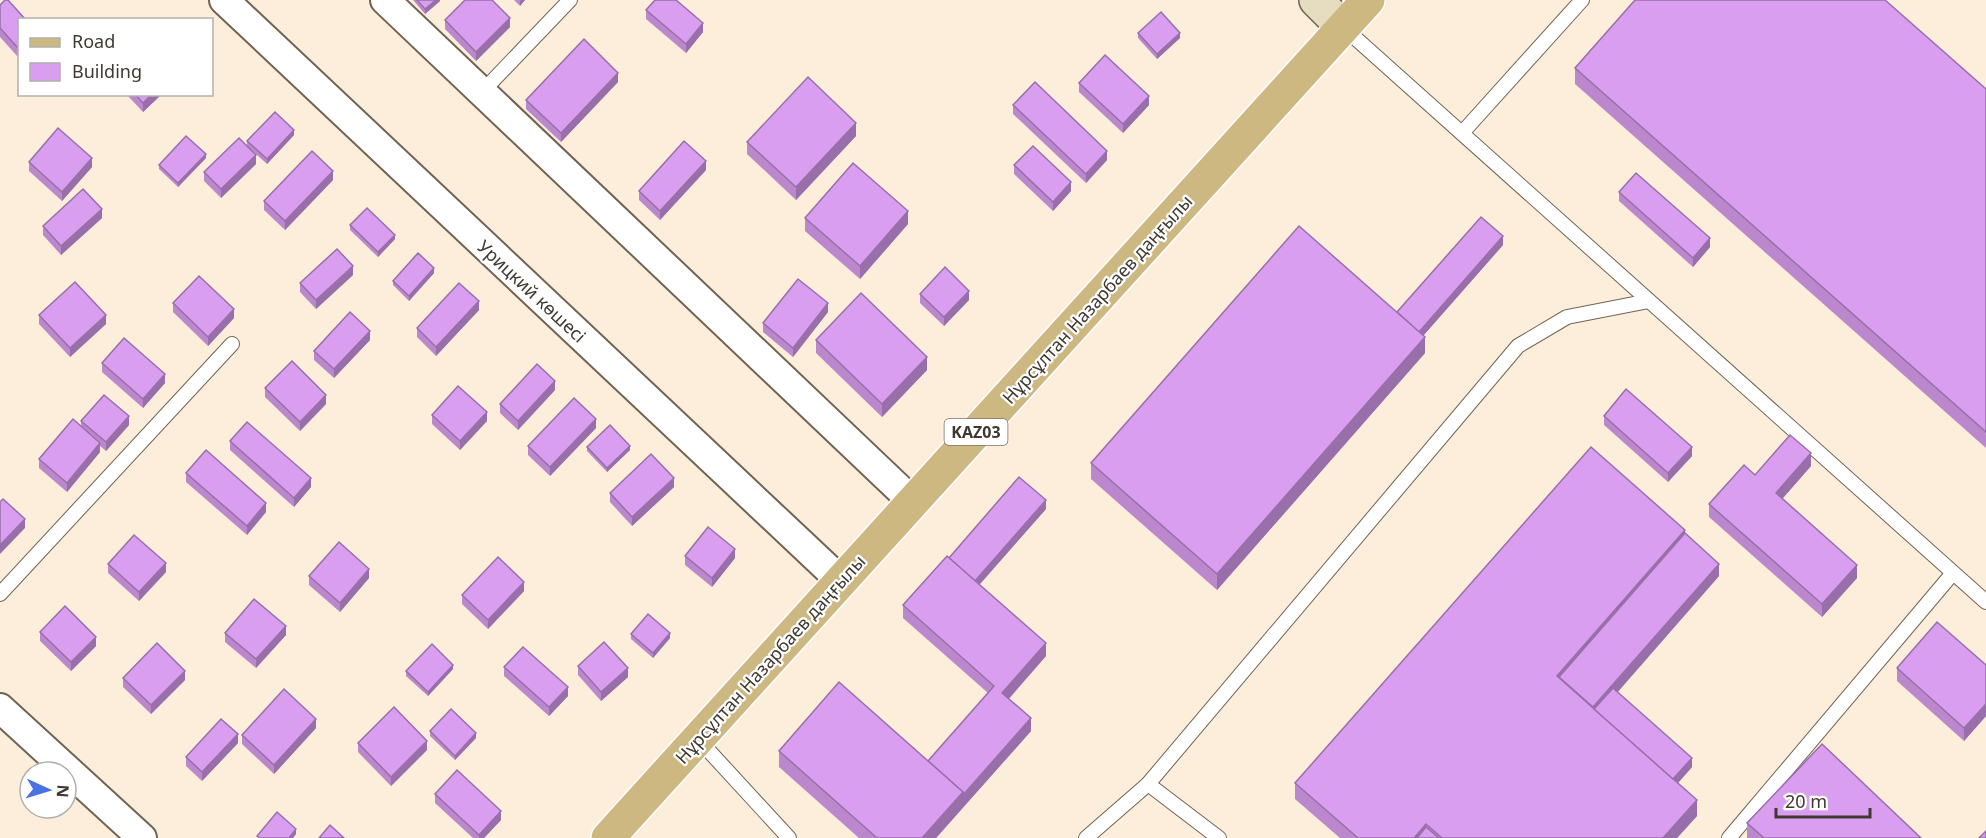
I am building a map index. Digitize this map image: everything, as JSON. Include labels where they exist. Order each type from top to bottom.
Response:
[{"type":"main road","points":[[1316,0],[1344,27]]},
{"type":"main road","name":"Нұрсұлтан Назарбаев даңғылы","points":[[608,838],[1368,0]]},
{"type":"street","name":"Урицкий көшесі","points":[[224,0],[841,581]]},
{"type":"street","points":[[386,0],[913,502]]},
{"type":"street","points":[[0,708],[142,838]]},
{"type":"lane","points":[[482,92],[570,0]]},
{"type":"lane","points":[[1462,133],[1582,0]]},
{"type":"lane","points":[[1344,27],[1986,602]]},
{"type":"lane","points":[[1086,838],[1148,784],[1518,346],[1568,317],[1650,301]]},
{"type":"lane","points":[[0,594],[232,344]]},
{"type":"lane","points":[[1729,838],[1953,573]]},
{"type":"lane","points":[[698,739],[789,838]]},
{"type":"lane","points":[[1148,784],[1219,838]]},
{"type":"building","points":[[8,0],[24,18],[18,18],[18,48],[0,28],[0,5]]},
{"type":"building","points":[[417,0],[436,0],[425,9]]},
{"type":"building","points":[[465,0],[492,0],[510,18],[476,52],[445,20]]},
{"type":"building","points":[[655,0],[676,0],[703,23],[686,44],[646,10]]},
{"type":"building","points":[[1635,0],[1885,0],[1986,89],[1986,432],[1575,68]]},
{"type":"building","points":[[1161,12],[1180,33],[1157,54],[1138,33]]},
{"type":"building","points":[[584,39],[618,73],[561,133],[526,100]]},
{"type":"building","points":[[1105,55],[1149,96],[1123,124],[1079,83]]},
{"type":"building","points":[[808,77],[856,123],[796,187],[747,142]]},
{"type":"building","points":[[1035,82],[1107,151],[1086,174],[1013,105]]},
{"type":"building","points":[[137,96],[150,96],[143,103]]},
{"type":"building","points":[[275,112],[294,130],[267,159],[247,141]]},
{"type":"building","points":[[58,128],[92,158],[62,192],[29,162]]},
{"type":"building","points":[[186,136],[206,154],[178,183],[159,165]]},
{"type":"building","points":[[239,138],[256,155],[221,189],[204,172]]},
{"type":"building","points":[[684,141],[706,161],[660,211],[639,191]]},
{"type":"building","points":[[1033,146],[1071,182],[1053,202],[1014,165]]},
{"type":"building","points":[[312,151],[333,171],[285,221],[264,201]]},
{"type":"building","points":[[853,163],[908,211],[860,266],[805,218]]},
{"type":"building","points":[[1636,173],[1710,238],[1693,258],[1619,192]]},
{"type":"building","points":[[83,189],[102,209],[61,246],[43,226]]},
{"type":"building","points":[[367,208],[395,235],[378,252],[350,225]]},
{"type":"building","points":[[1481,217],[1503,236],[1419,332],[1397,312]]},
{"type":"building","points":[[1299,226],[1425,337],[1217,574],[1091,463]]},
{"type":"building","points":[[337,249],[353,266],[316,300],[300,283]]},
{"type":"building","points":[[418,253],[434,268],[409,296],[393,281]]},
{"type":"building","points":[[945,267],[969,291],[944,317],[920,294]]},
{"type":"building","points":[[199,276],[234,309],[208,337],[173,303]]},
{"type":"building","points":[[798,279],[828,303],[793,348],[763,323]]},
{"type":"building","points":[[75,282],[106,315],[70,348],[39,315]]},
{"type":"building","points":[[459,283],[479,301],[436,347],[417,328]]},
{"type":"building","points":[[861,293],[927,357],[882,404],[816,340]]},
{"type":"building","points":[[350,312],[370,331],[334,369],[314,351]]},
{"type":"building","points":[[124,338],[165,374],[143,399],[102,363]]},
{"type":"building","points":[[292,361],[326,395],[300,422],[265,388]]},
{"type":"building","points":[[537,364],[555,381],[518,421],[500,404]]},
{"type":"building","points":[[458,386],[487,412],[460,441],[432,415]]},
{"type":"building","points":[[1626,389],[1692,447],[1668,473],[1604,416]]},
{"type":"building","points":[[104,395],[129,416],[106,442],[81,421]]},
{"type":"building","points":[[574,398],[596,419],[550,467],[528,446]]},
{"type":"building","points":[[73,419],[100,443],[67,483],[39,459]]},
{"type":"building","points":[[247,422],[311,478],[294,498],[230,441]]},
{"type":"building","points":[[610,425],[630,446],[607,468],[587,447]]},
{"type":"building","points":[[1790,435],[1811,453],[1776,493],[1857,565],[1822,604],[1709,504],[1744,465],[1755,475]]},
{"type":"building","points":[[1591,447],[1685,530],[1557,676],[1697,800],[1663,838],[1442,838],[1426,824],[1414,838],[1358,838],[1295,783]]},
{"type":"building","points":[[206,450],[266,503],[247,526],[186,473]]},
{"type":"building","points":[[651,454],[674,478],[632,517],[610,493]]},
{"type":"building","points":[[1019,477],[1046,500],[975,581],[949,558]]},
{"type":"building","points":[[3,499],[25,519],[0,545],[0,502]]},
{"type":"building","points":[[708,527],[735,549],[712,578],[685,556]]},
{"type":"building","points":[[1685,533],[1719,564],[1593,707],[1559,677]]},
{"type":"building","points":[[134,535],[166,563],[139,592],[108,564]]},
{"type":"building","points":[[339,542],[369,569],[340,603],[309,576]]},
{"type":"building","points":[[947,556],[1046,643],[1002,693],[1031,718],[963,795],[963,792],[928,761],[994,686],[903,605]]},
{"type":"building","points":[[498,557],[524,582],[488,620],[462,595]]},
{"type":"building","points":[[254,599],[286,626],[256,659],[225,633]]},
{"type":"building","points":[[65,606],[96,637],[71,662],[40,632]]},
{"type":"building","points":[[648,614],[670,633],[653,653],[631,634]]},
{"type":"building","points":[[1937,622],[1986,665],[1986,704],[1964,728],[1897,668]]},
{"type":"building","points":[[604,642],[628,668],[601,692],[578,666]]},
{"type":"building","points":[[157,643],[185,671],[151,705],[123,678]]},
{"type":"building","points":[[432,644],[453,665],[428,692],[406,671]]},
{"type":"building","points":[[523,647],[568,687],[549,707],[504,667]]},
{"type":"building","points":[[839,682],[963,792],[922,838],[877,838],[779,751]]},
{"type":"building","points":[[1613,688],[1692,758],[1673,779],[1594,709]]},
{"type":"building","points":[[284,689],[316,719],[274,765],[242,735]]},
{"type":"building","points":[[394,707],[427,741],[391,777],[358,743]]},
{"type":"building","points":[[451,709],[476,733],[455,756],[430,731]]},
{"type":"building","points":[[221,719],[238,734],[202,772],[186,757]]},
{"type":"building","points":[[1822,744],[1921,838],[1764,838],[1747,823]]},
{"type":"building","points":[[457,770],[501,811],[479,835],[435,794]]},
{"type":"building","points":[[277,812],[296,829],[289,838],[260,838],[257,836]]},
{"type":"building","points":[[330,825],[344,838],[319,838]]},
{"type":"building","points":[[1426,827],[1439,838],[1417,838]]},
{"type":"building","points":[[1986,831],[1986,838],[1979,838]]}]
